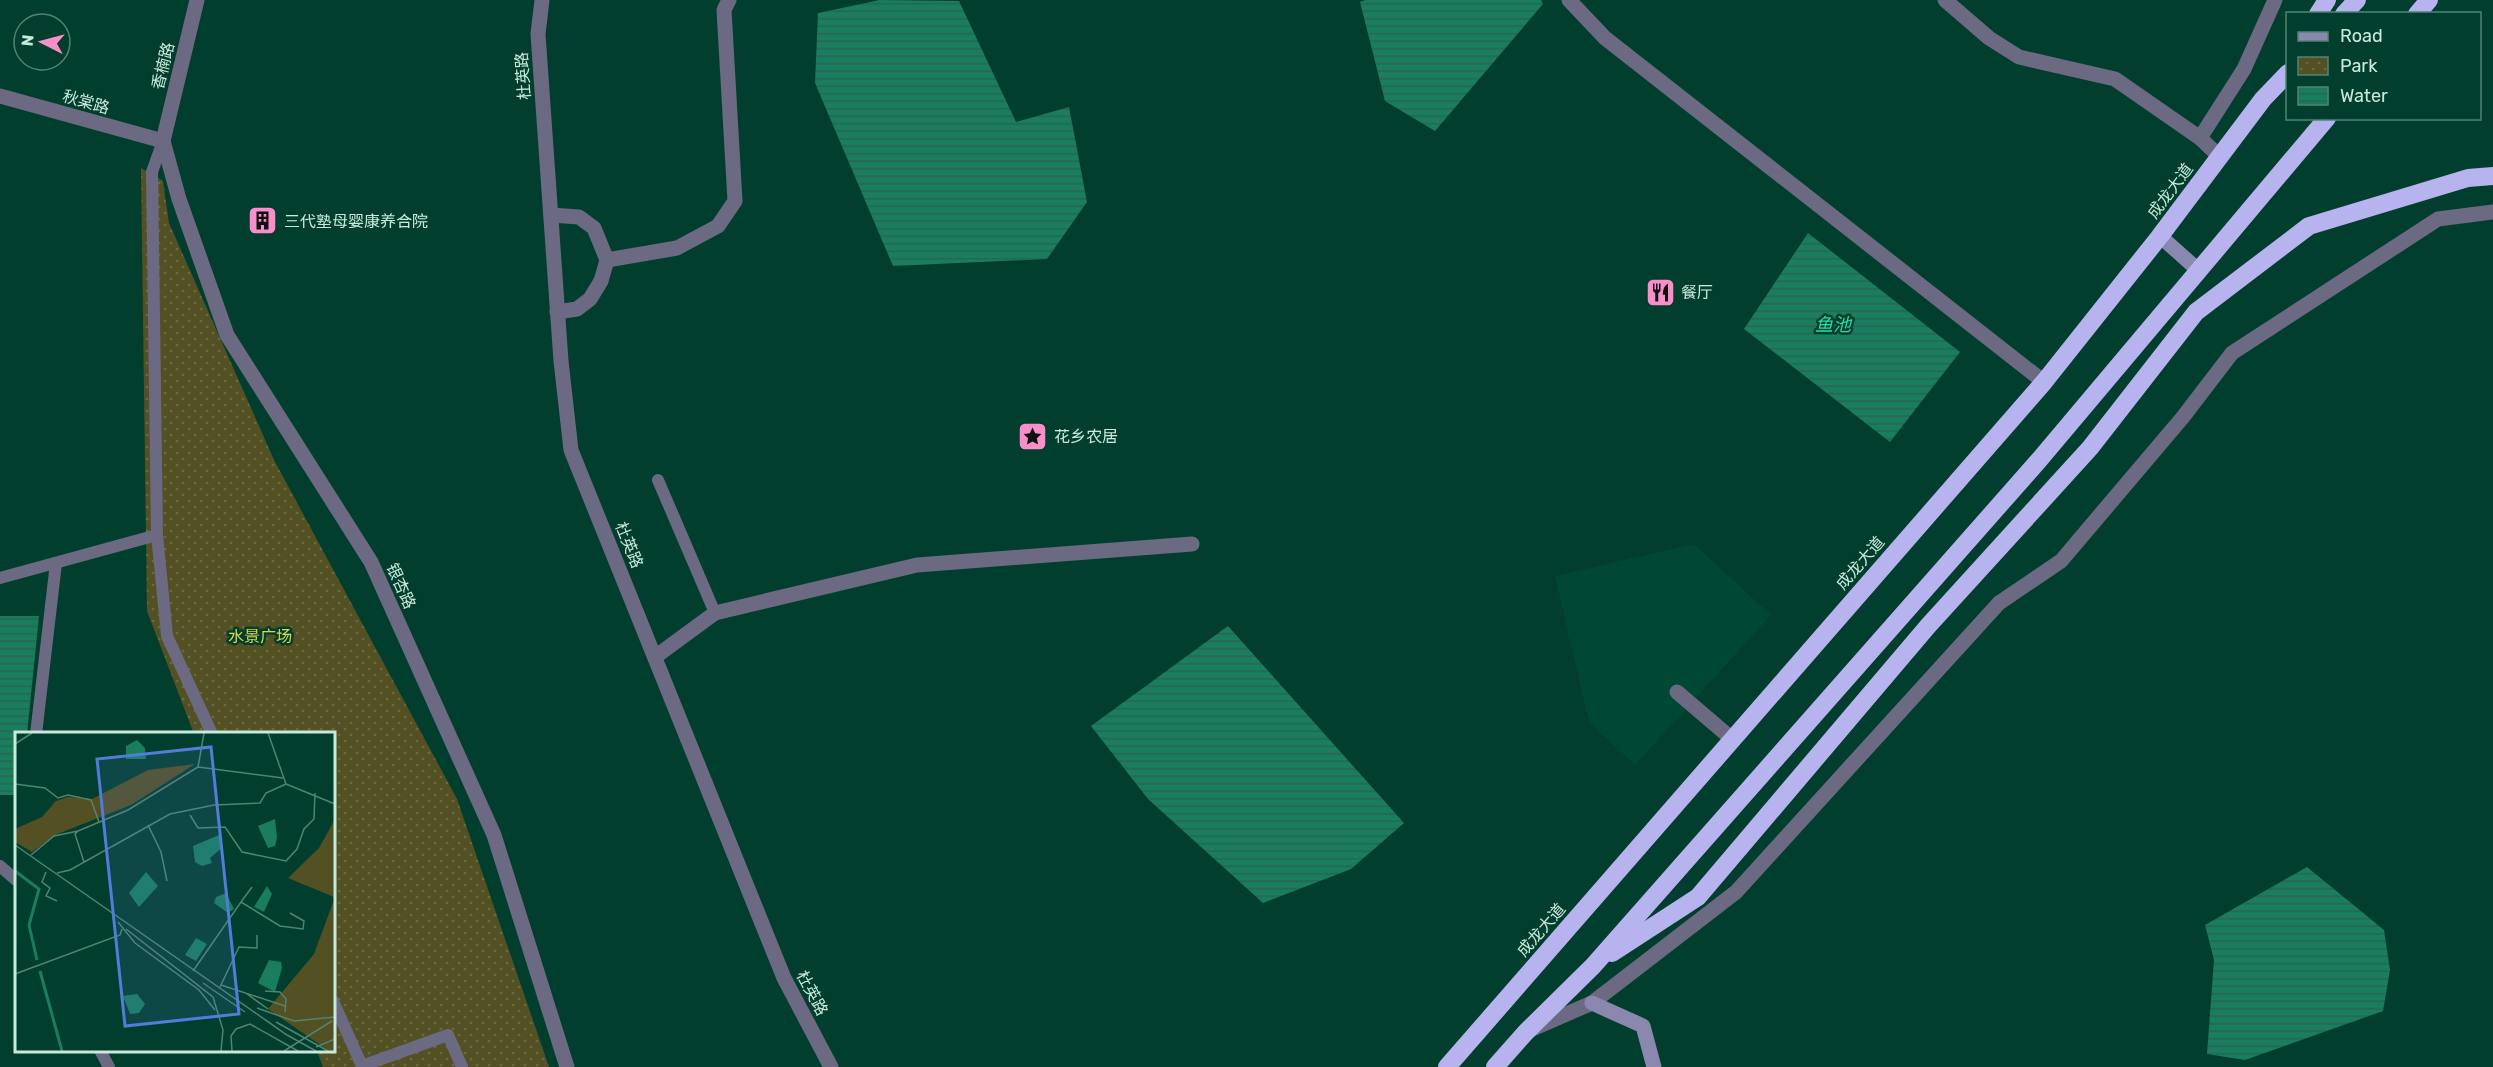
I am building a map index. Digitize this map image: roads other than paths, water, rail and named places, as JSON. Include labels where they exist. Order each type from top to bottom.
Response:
[{"type":"highway","points":[[2346,12],[2356,0]]},
{"type":"highway","points":[[2419,12],[2429,0]]},
{"type":"highway","points":[[2263,99],[2286,64]]},
{"type":"highway","name":"成龙大道","points":[[1447,1067],[2044,382],[2160,236],[2263,99],[2286,75]]},
{"type":"highway","points":[[1496,1067],[1526,1032],[1593,966],[2040,459],[2325,120]]},
{"type":"highway","points":[[1593,966],[1698,897],[1928,626],[2090,448],[2196,312],[2309,226],[2468,178],[2493,176]]},
{"type":"street","name":"香楠路","points":[[163,141],[197,0]]},
{"type":"street","name":"杜英路","points":[[542,0],[538,34],[557,312],[571,450],[784,978],[831,1067]]},
{"type":"street","points":[[607,260],[677,248],[718,226],[735,201],[724,10],[729,0]]},
{"type":"street","points":[[1569,0],[1605,38],[2044,382]]},
{"type":"street","points":[[1945,0],[1989,38],[2019,57],[2115,79],[2200,138],[2220,157]]},
{"type":"street","points":[[2200,138],[2244,69],[2275,0]]},
{"type":"street","name":"秋棠路","points":[[0,96],[163,141]]},
{"type":"street","name":"银杏路","points":[[163,141],[179,198],[227,335],[371,562],[494,835],[567,1067]]},
{"type":"street","points":[[1526,1032],[1592,1003],[1736,892],[1999,603],[2061,561],[2183,417],[2232,353],[2438,219],[2493,212]]},
{"type":"street","points":[[550,215],[579,216],[594,228],[607,260],[602,281],[590,299],[577,309],[557,312]]},
{"type":"street","points":[[2160,236],[2198,270]]},
{"type":"street","points":[[655,657],[715,613],[917,565],[1192,544]]},
{"type":"street","points":[[1677,692],[1732,739]]},
{"type":"street","points":[[1592,1003],[1643,1026],[1654,1067]]},
{"type":"lane","points":[[163,141],[152,172],[158,535],[167,636],[211,732]]},
{"type":"lane","points":[[658,480],[715,613]]},
{"type":"lane","points":[[0,578],[158,535]]},
{"type":"lane","points":[[36,732],[56,563]]},
{"type":"lane","points":[[0,866],[15,879]]},
{"type":"lane","points":[[334,1003],[362,1066],[448,1035],[462,1067]]},
{"type":"lane","points":[[101,1052],[109,1067]]},
{"type":"water","points":[[880,0],[959,1],[1016,122],[1069,107],[1087,202],[1047,259],[893,266],[815,83],[818,13]]},
{"type":"water","points":[[1365,0],[1541,0],[1543,4],[1435,131],[1385,101],[1360,2]]},
{"type":"water","name":"鱼池","points":[[1808,233],[1960,352],[1890,442],[1744,329]]},
{"type":"water","points":[[0,616],[39,616],[27,732],[15,732],[15,795],[0,795]]},
{"type":"water","points":[[1228,626],[1404,823],[1351,869],[1263,903],[1148,799],[1091,726]]},
{"type":"water","points":[[2307,867],[2384,930],[2390,970],[2383,1011],[2245,1060],[2207,1054],[2214,960],[2205,925]]},
{"type":"place","name":"三代塾母婴康养合院","points":[[263,221]]},
{"type":"place","name":"餐厅","points":[[1660,292]]},
{"type":"place","name":"花乡农居","points":[[1033,436]]},
{"type":"park label","name":"水景广场","points":[[260,636]]}]
